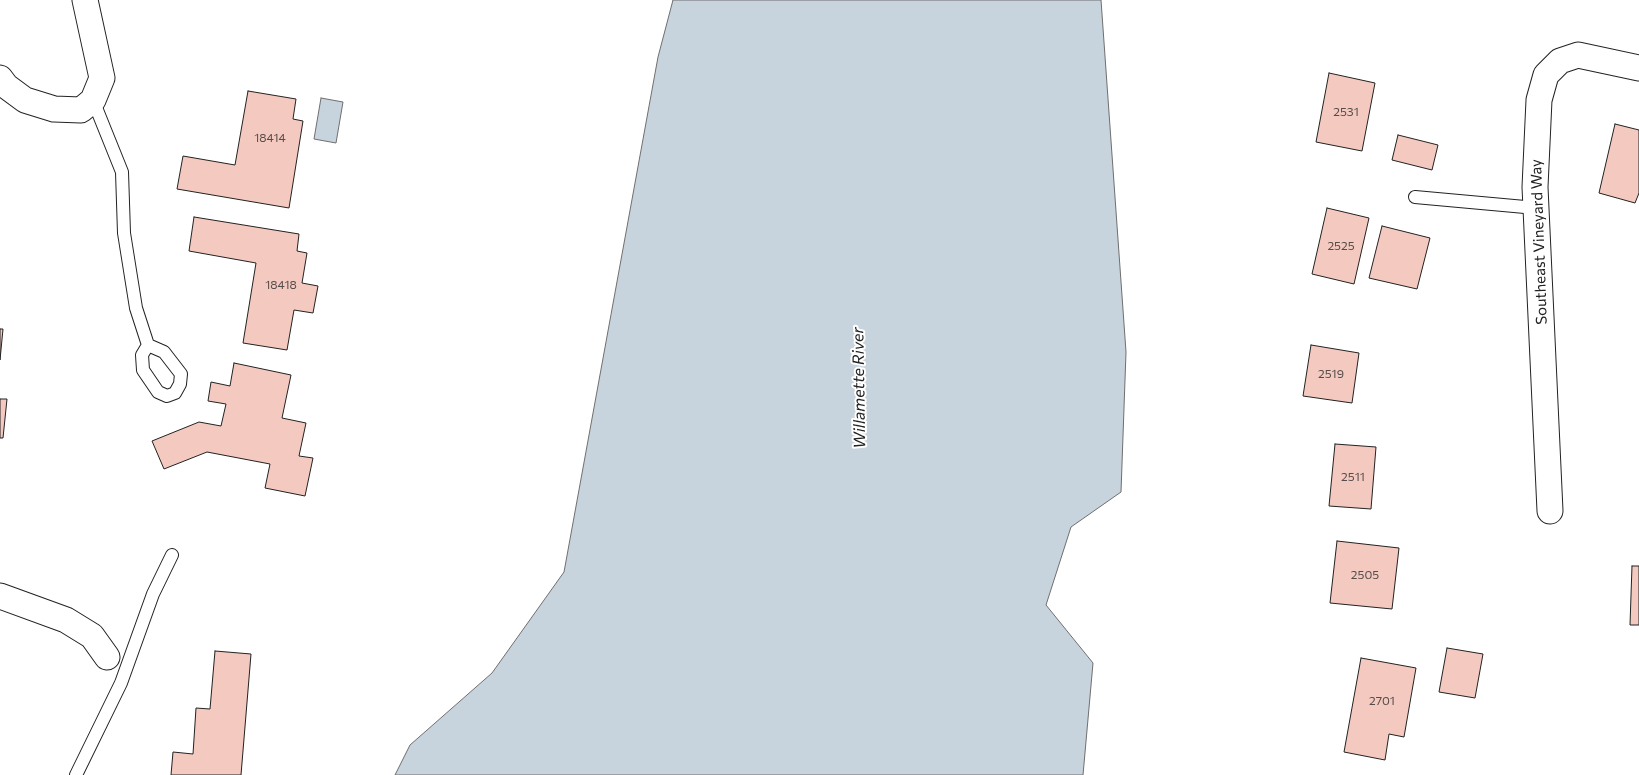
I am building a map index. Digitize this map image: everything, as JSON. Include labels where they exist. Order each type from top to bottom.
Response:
[{"type":"street","points":[[0,78],[6,86],[24,100],[54,109],[81,110],[93,100],[102,78],[85,0]]},
{"type":"street","name":"Southeast Vineyard Way","points":[[1550,511],[1536,208],[1539,100],[1546,75],[1560,61],[1578,55],[1639,68]]},
{"type":"street","points":[[0,596],[66,620],[92,636],[116,665]]},
{"type":"lane","points":[[93,100],[122,172],[124,233],[136,308],[148,345]]},
{"type":"lane","points":[[1414,197],[1536,208]]},
{"type":"lane","points":[[76,775],[116,665],[172,555]]},
{"type":"water","name":"Willamette River","points":[[673,0],[1101,0],[1126,352],[1121,492],[1071,527],[1046,605],[1093,663],[1083,775],[395,775],[410,745],[492,673],[564,572],[658,57]]},
{"type":"water","points":[[321,98],[343,102],[336,143],[314,139]]},
{"type":"building","points":[[1329,73],[1375,83],[1362,151],[1316,142]]},
{"type":"building","points":[[248,91],[296,99],[293,119],[303,121],[289,208],[177,189],[183,156],[235,165]]},
{"type":"building","points":[[1615,124],[1639,130],[1639,193],[1635,203],[1599,193]]},
{"type":"building","points":[[1398,135],[1438,145],[1432,170],[1392,160]]},
{"type":"building","points":[[1327,208],[1369,218],[1354,284],[1312,274]]},
{"type":"building","points":[[194,217],[299,234],[297,251],[307,253],[302,283],[318,286],[313,313],[294,310],[287,350],[243,343],[256,263],[189,251]]},
{"type":"building","points":[[1382,226],[1430,238],[1417,289],[1369,278]]},
{"type":"building","points":[[0,329],[3,329],[0,360]]},
{"type":"building","points":[[1311,345],[1359,353],[1352,403],[1303,396]]},
{"type":"building","points":[[234,363],[291,375],[282,418],[306,423],[299,456],[313,458],[305,496],[265,488],[270,464],[207,452],[164,469],[152,441],[199,422],[221,426],[226,404],[208,401],[211,382],[230,386]]},
{"type":"building","points":[[0,399],[7,399],[3,438],[0,438]]},
{"type":"building","points":[[1335,444],[1376,447],[1371,509],[1329,506]]},
{"type":"building","points":[[1337,541],[1399,548],[1392,609],[1330,603]]},
{"type":"building","points":[[1632,566],[1639,566],[1639,625],[1630,625]]},
{"type":"building","points":[[1447,648],[1483,654],[1475,698],[1439,692]]},
{"type":"building","points":[[215,651],[251,654],[241,775],[171,775],[173,752],[193,754],[196,708],[210,709]]},
{"type":"building","points":[[1361,658],[1416,668],[1404,737],[1389,734],[1385,760],[1344,752]]}]
